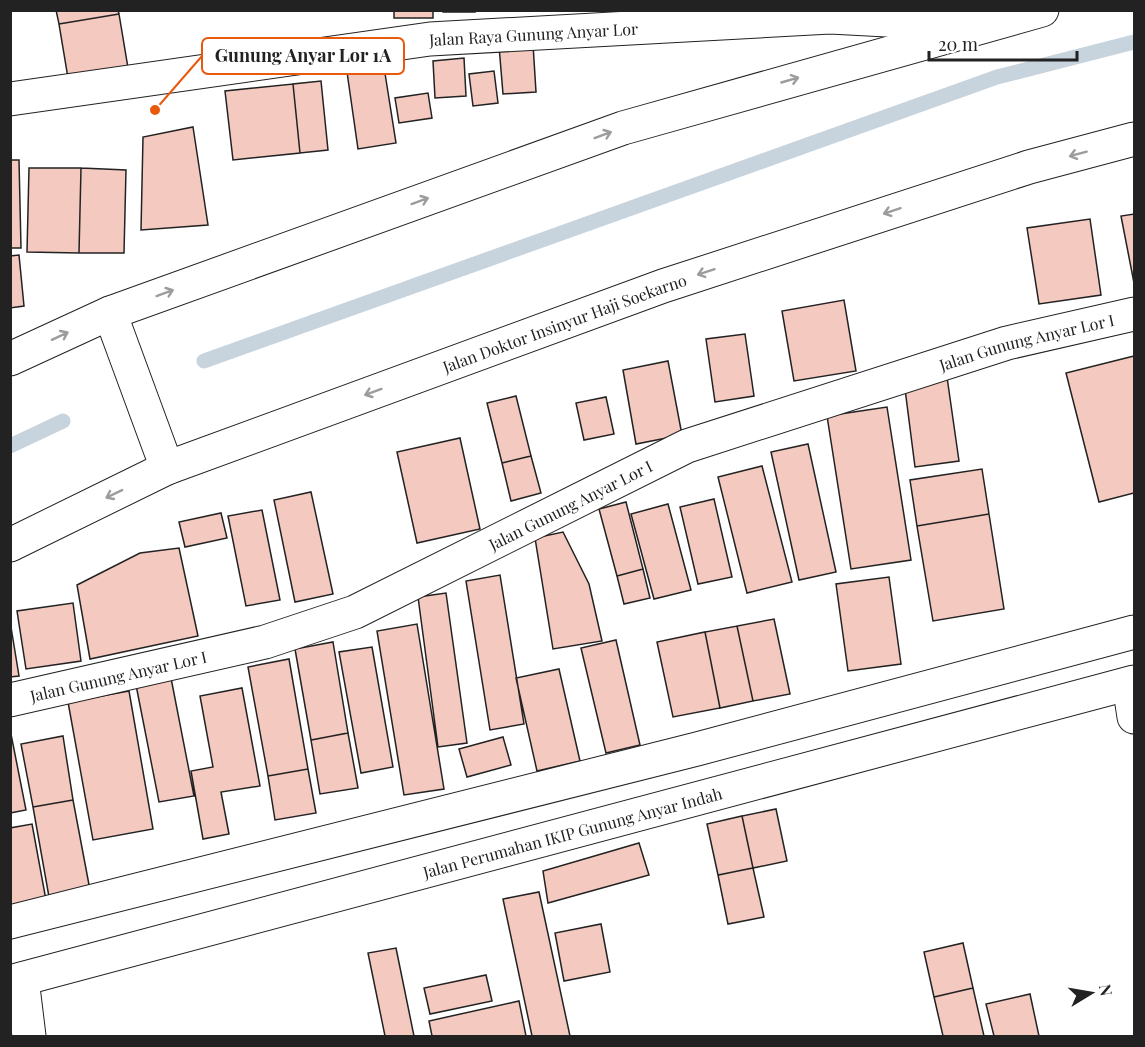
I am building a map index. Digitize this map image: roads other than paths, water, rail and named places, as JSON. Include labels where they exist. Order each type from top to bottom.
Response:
[{"type":"street","points":[[10,358],[110,313],[623,128],[1042,10]]},
{"type":"street","name":"Jalan Raya Gunung Anyar Lor","points":[[10,99],[430,39],[830,17],[987,25]]},
{"type":"street","name":"Jalan Doktor Insinyur Haji Soekarno","points":[[10,545],[167,468],[663,286],[1029,167],[1134,139]]},
{"type":"street","points":[[110,313],[167,468]]},
{"type":"street","name":"Jalan Gunung Anyar Lor I","points":[[10,700],[265,642],[355,612],[687,446],[1007,343],[1134,314]]},
{"type":"street","points":[[10,922],[686,752],[1134,632]]},
{"type":"street","points":[[1132,683],[1134,717]]},
{"type":"street","name":"Jalan Perumahan IKIP Gunung Anyar Indah","points":[[16,980],[1132,683]]},
{"type":"street","points":[[16,980],[30,1036]]},
{"type":"waterway","points":[[204,361],[997,77],[1134,42]]},
{"type":"waterway","points":[[10,446],[63,421]]},
{"type":"place","name":"Gunung Anyar Lor 1A","points":[[155,110]]}]
